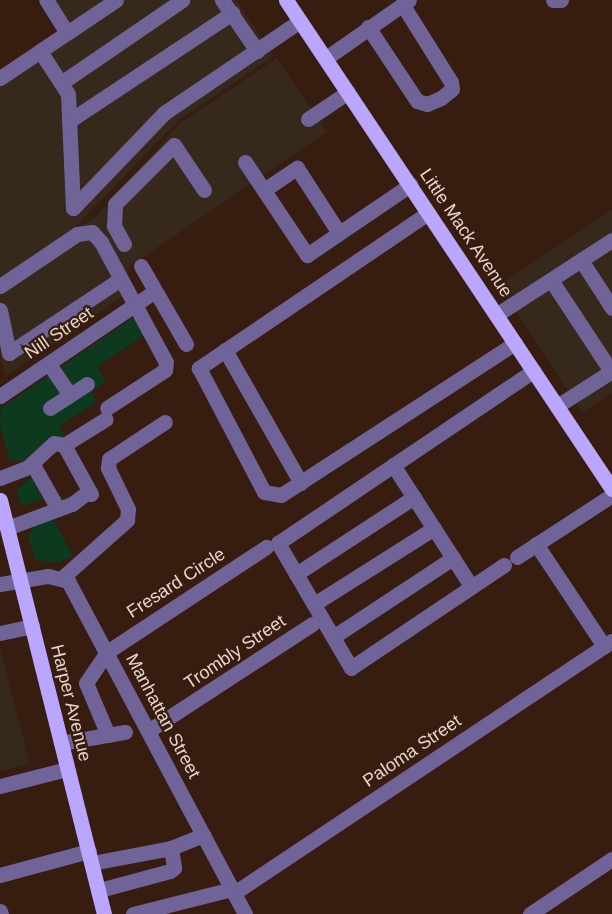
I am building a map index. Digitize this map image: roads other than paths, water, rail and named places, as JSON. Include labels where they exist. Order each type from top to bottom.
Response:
[{"type":"main road","name":"Little Mack Avenue","points":[[286,0],[612,489]]},
{"type":"main road","name":"Harper Avenue","points":[[0,500],[104,914]]},
{"type":"street","points":[[46,0],[67,33]]},
{"type":"street","points":[[0,78],[116,0]]},
{"type":"street","points":[[61,83],[182,0]]},
{"type":"street","points":[[222,0],[257,51]]},
{"type":"street","points":[[553,0],[561,0]]},
{"type":"street","points":[[326,58],[368,27],[405,2],[451,82],[452,89],[441,98],[427,104],[417,101],[368,27]]},
{"type":"street","points":[[69,121],[231,14]]},
{"type":"street","points":[[40,51],[68,94],[74,208],[164,113],[300,21]]},
{"type":"street","points":[[308,119],[348,92]]},
{"type":"street","points":[[0,478],[32,463],[54,443],[64,445],[165,370],[166,362],[136,304],[119,280],[114,226],[115,204],[174,145],[204,190]]},
{"type":"street","points":[[245,162],[307,255],[410,184]]},
{"type":"street","points":[[264,190],[297,168],[339,233]]},
{"type":"street","points":[[428,213],[199,368],[264,492],[281,495],[515,343]]},
{"type":"street","points":[[0,286],[76,234],[92,232],[116,249]]},
{"type":"street","points":[[496,315],[612,240]]},
{"type":"street","points":[[581,260],[612,308]]},
{"type":"street","points":[[141,266],[186,344]]},
{"type":"street","points":[[0,310],[9,353],[119,280]]},
{"type":"street","points":[[551,280],[611,371],[557,406]]},
{"type":"street","name":"Nill Street","points":[[0,396],[155,291]]},
{"type":"street","points":[[225,350],[301,483]]},
{"type":"street","points":[[49,364],[70,395]]},
{"type":"street","name":"Fresard Circle","points":[[107,652],[533,371]]},
{"type":"street","points":[[50,408],[87,384]]},
{"type":"street","points":[[0,584],[63,577],[128,520],[128,509],[108,468],[109,459],[165,422]]},
{"type":"street","points":[[7,528],[72,504],[90,493],[64,445]]},
{"type":"street","points":[[32,463],[58,509]]},
{"type":"street","points":[[393,465],[471,586]]},
{"type":"street","points":[[272,545],[297,574],[351,668],[471,586],[612,495]]},
{"type":"street","points":[[297,574],[414,497]]},
{"type":"street","points":[[314,604],[434,528]]},
{"type":"street","points":[[536,544],[608,643]]},
{"type":"street","points":[[333,637],[453,558]]},
{"type":"street","name":"Manhattan Street","points":[[63,577],[107,652],[245,914]]},
{"type":"street","name":"Trombly Street","points":[[148,732],[312,624]]},
{"type":"street","points":[[0,633],[32,626]]},
{"type":"street","name":"Paloma Street","points":[[133,914],[233,891],[608,643]]},
{"type":"street","points":[[107,652],[86,683],[108,735]]},
{"type":"street","points":[[61,743],[125,732]]},
{"type":"street","points":[[0,786],[67,769]]},
{"type":"street","points":[[0,875],[90,857],[171,848],[203,835]]},
{"type":"street","points":[[99,890],[170,871],[174,868],[171,848]]},
{"type":"street","points":[[530,914],[612,859]]}]
